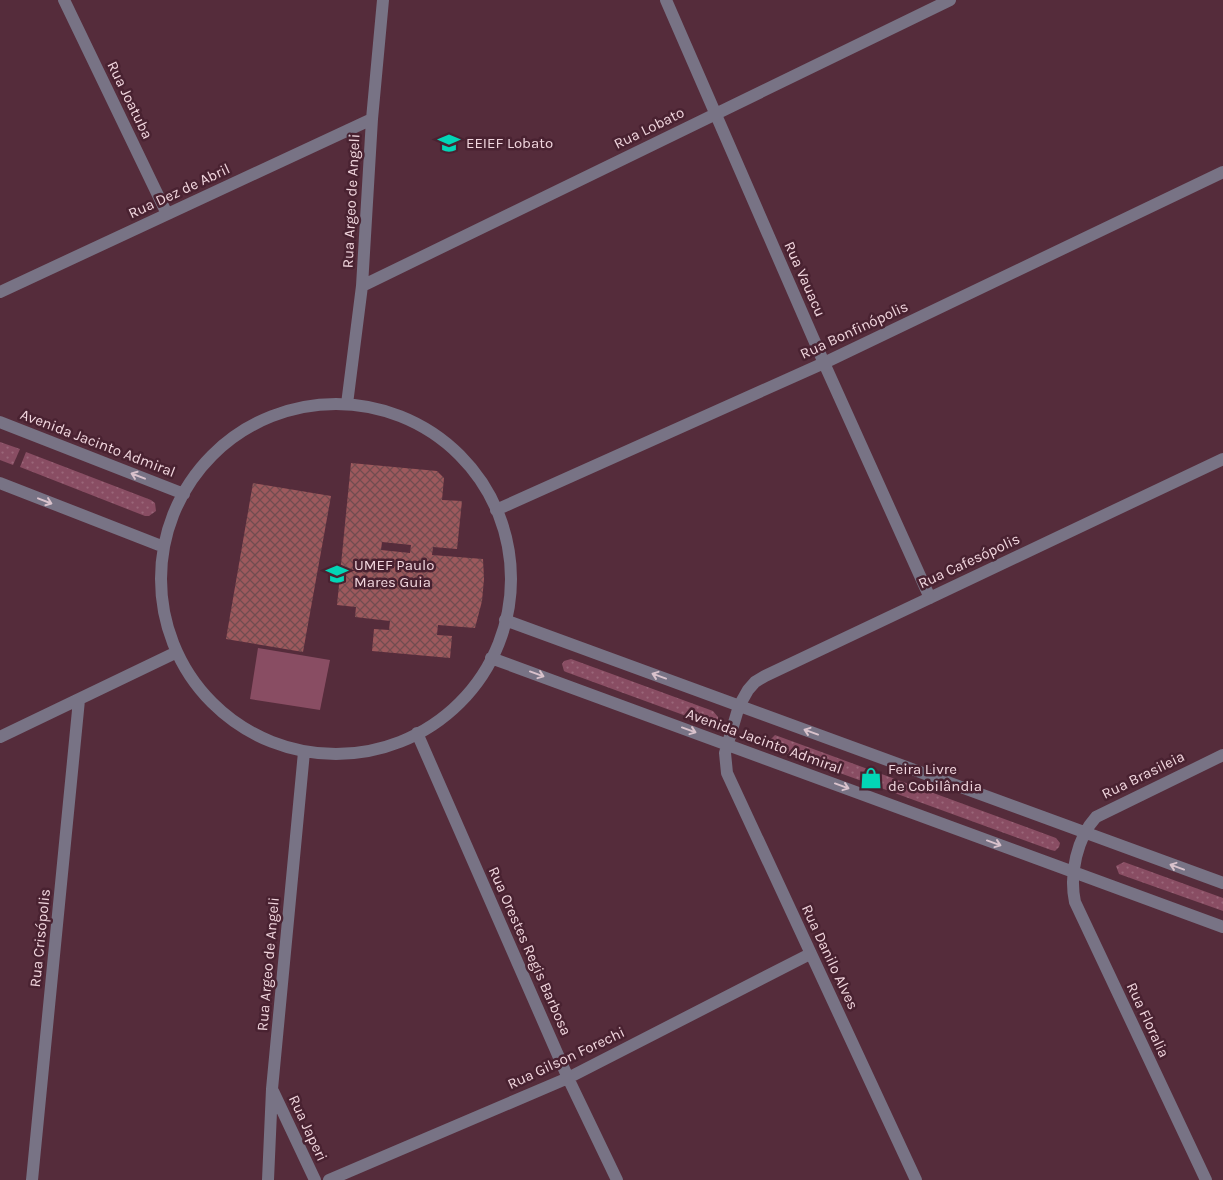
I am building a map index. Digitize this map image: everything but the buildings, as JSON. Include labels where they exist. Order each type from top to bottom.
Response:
[{"type":"street","name":"Rua Joatuba","points":[[64,0],[167,214]]},
{"type":"street","name":"Rua Argeo de Angeli","points":[[347,404],[362,286],[372,119],[383,0]]},
{"type":"street","name":"Rua Vauacu","points":[[666,0],[824,363],[930,598]]},
{"type":"street","name":"Rua Lobato","points":[[362,286],[950,0]]},
{"type":"street","name":"Rua Dez de Abril","points":[[0,292],[372,119]]},
{"type":"street","name":"Rua Bonfinópolis","points":[[496,510],[824,363],[1223,172]]},
{"type":"street","points":[[319,404],[347,404],[379,409],[409,420],[436,436],[461,457],[481,482],[496,510],[505,536],[510,564],[510,592],[505,620],[491,658],[460,701],[440,719],[417,733],[390,745],[362,752],[333,755],[304,752],[281,746],[238,724],[219,710],[193,680],[177,652],[167,626],[162,598],[161,571],[164,547],[173,517],[184,494],[200,469],[219,449],[241,432],[292,409],[319,404]]},
{"type":"street","name":"Avenida Jacinto Admiral","points":[[0,422],[184,494]]},
{"type":"street","name":"Rua Cafesópolis","points":[[727,744],[739,706],[748,690],[755,682],[765,676],[1223,459]]},
{"type":"street","points":[[0,483],[164,547]]},
{"type":"street","name":"Avenida Jacinto Admiral","points":[[505,620],[1223,883]]},
{"type":"street","points":[[0,737],[177,652]]},
{"type":"street","name":"Avenida Jacinto Admiral","points":[[491,658],[1223,926]]},
{"type":"street","name":"Rua Crisópolis","points":[[32,1180],[79,700]]},
{"type":"street","name":"Rua Orestes Regis Barbosa","points":[[417,733],[568,1078],[617,1180]]},
{"type":"street","name":"Rua Danilo Alves","points":[[727,744],[725,753],[728,773],[916,1180]]},
{"type":"street","name":"Rua Argeo de Angeli","points":[[268,1180],[272,1089],[304,752]]},
{"type":"street","name":"Rua Brasileia","points":[[1072,871],[1085,833],[1092,821],[1101,813],[1223,755]]},
{"type":"street","name":"Rua Floralia","points":[[1072,871],[1075,902],[1206,1180]]},
{"type":"street","name":"Rua Gilson Forechi","points":[[330,1180],[568,1078],[810,954]]},
{"type":"street","name":"Rua Japeri","points":[[272,1089],[314,1180]]},
{"type":"shaded area","points":[[0,442],[20,449],[13,465],[0,460]]},
{"type":"shaded area","points":[[26,452],[151,500],[155,503],[156,511],[149,516],[145,516],[20,467]]},
{"type":"shaded area","points":[[258,648],[330,660],[320,710],[250,699]]},
{"type":"shaded area","points":[[571,659],[713,711],[718,717],[718,721],[712,725],[708,724],[566,672],[562,664],[564,661]]},
{"type":"shaded area","points":[[775,735],[1056,838],[1060,843],[1059,847],[1055,851],[1051,850],[774,749],[769,741]]},
{"type":"shaded area","points":[[1124,862],[1223,898],[1223,911],[1119,874],[1116,866]]},
{"type":"place","name":"EEIEF Lobato","points":[[449,143]]},
{"type":"place","name":"UMEF Paulo Mares Guia","points":[[337,574]]},
{"type":"place","name":"Feira Livre de Cobilândia","points":[[871,778]]}]
